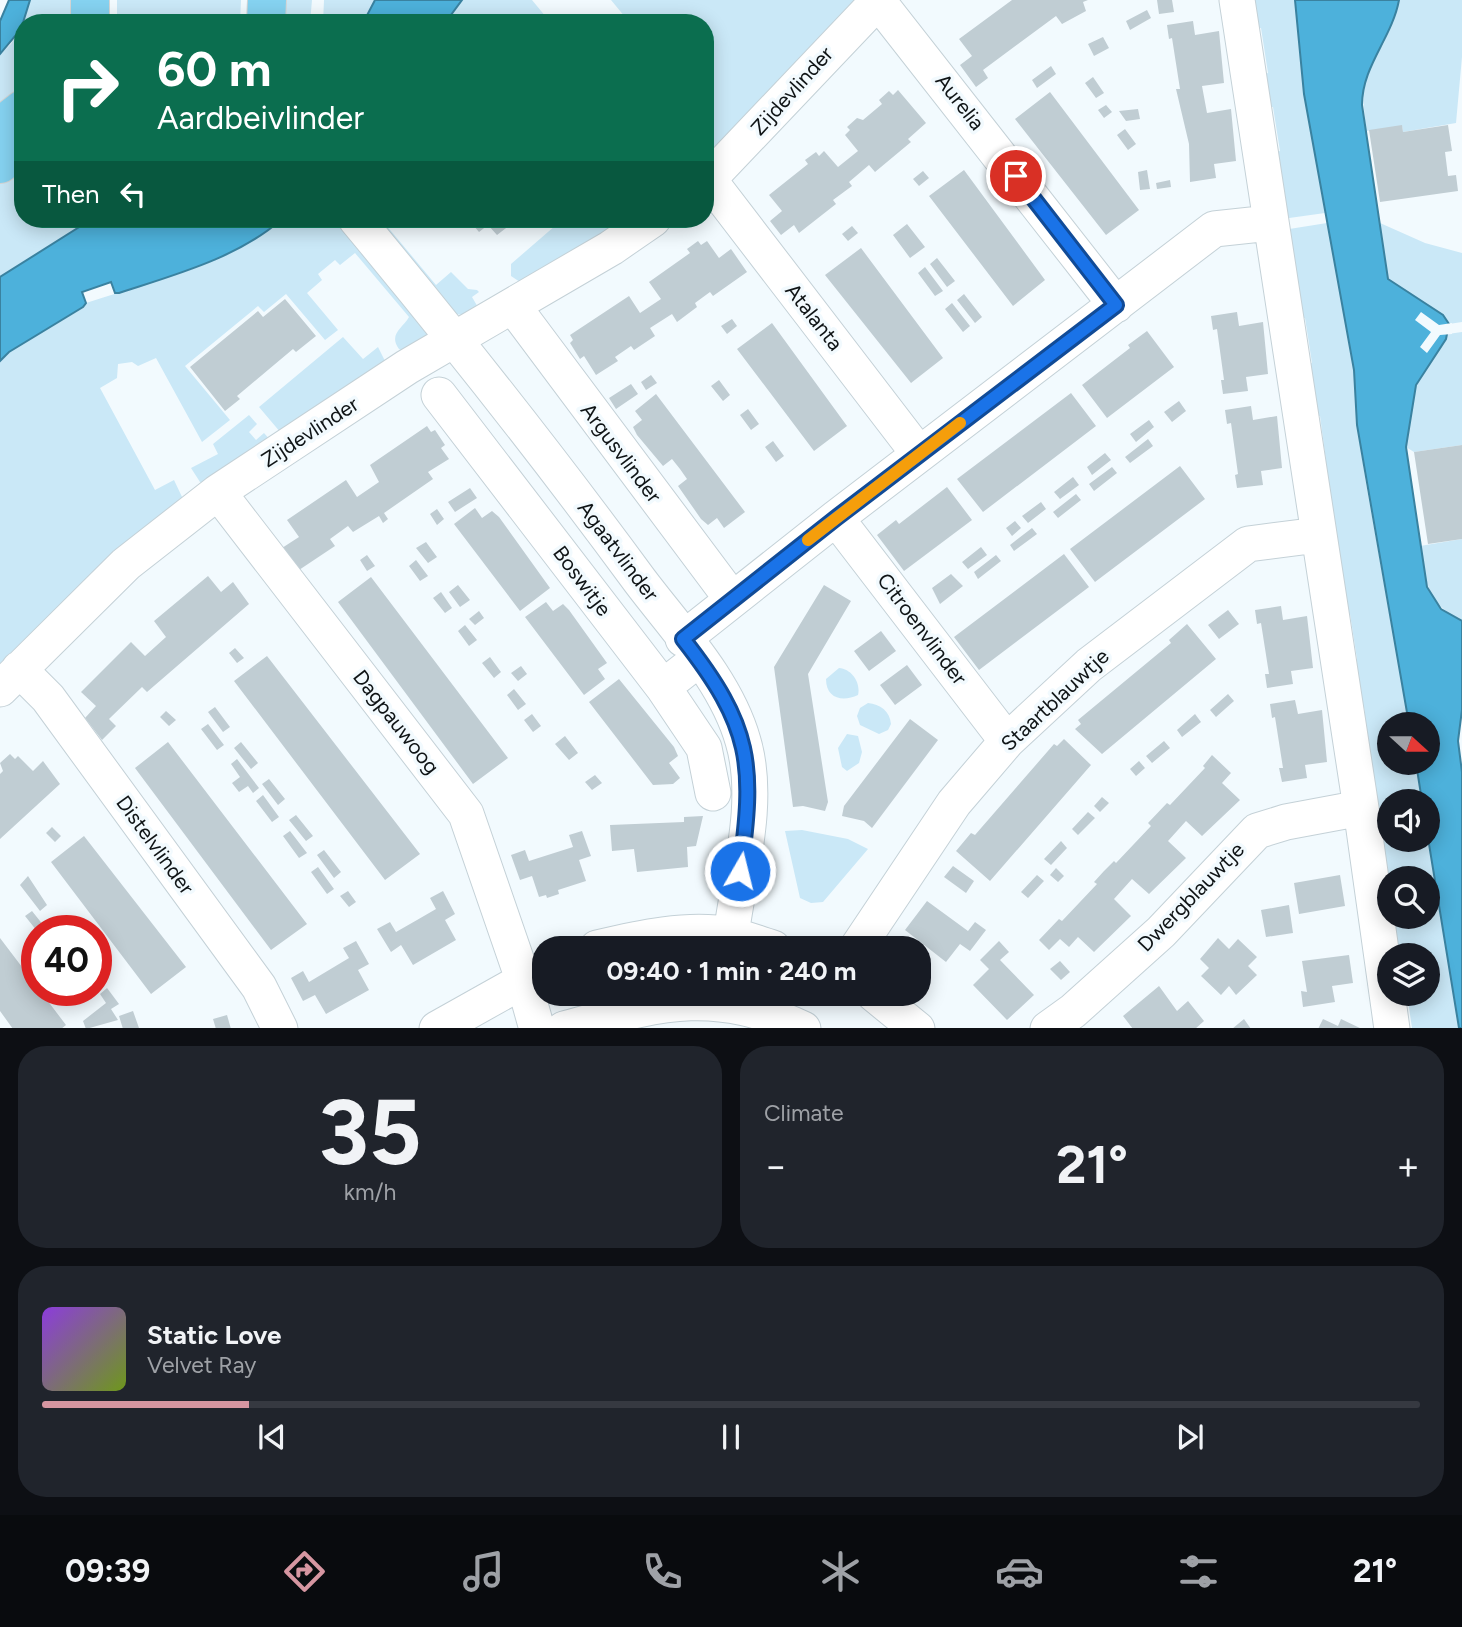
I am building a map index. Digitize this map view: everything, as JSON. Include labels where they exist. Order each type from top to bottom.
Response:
[{"type":"main road","points":[[0,127],[14,116]]},
{"type":"main road","points":[[0,164],[14,153]]},
{"type":"street","name":"Zijdevlinder","points":[[714,174],[879,0]]},
{"type":"street","name":"Aurelia","points":[[879,0],[1116,305]]},
{"type":"street","points":[[1237,0],[1361,808],[1392,1028]]},
{"type":"street","name":"Atalanta","points":[[714,190],[919,454]]},
{"type":"street","points":[[663,687],[732,599],[919,454],[1214,229],[1270,223]]},
{"type":"street","name":"Agaatvlinder","points":[[363,228],[541,447],[691,649],[735,720],[747,757],[749,800],[731,935]]},
{"type":"street","name":"Zijdevlinder","points":[[10,679],[125,564],[218,492],[455,339],[639,228]]},
{"type":"street","name":"Argusvlinder","points":[[513,306],[732,599]]},
{"type":"street","name":"Boswitje","points":[[439,395],[663,687],[704,748],[713,793]]},
{"type":"street","points":[[502,475],[541,447]]},
{"type":"street","name":"Dagpauwoog","points":[[218,492],[466,814],[532,969]]},
{"type":"street","name":"Citroenvlinder","points":[[836,518],[1007,741]]},
{"type":"street","name":"Staartblauwtje","points":[[865,936],[954,803],[1007,741],[1100,657],[1248,544],[1321,550]]},
{"type":"street","name":"Distelvlinder","points":[[10,679],[48,698],[259,987],[280,1028]]},
{"type":"street","name":"Dwergblauwtje","points":[[1048,1028],[1073,1011],[1161,932],[1257,831],[1286,821],[1361,808]]},
{"type":"street","points":[[659,936],[734,936]]},
{"type":"street","points":[[437,1028],[532,975]]},
{"type":"street","points":[[564,1028],[657,1004],[719,1001],[775,1016],[803,1028]]},
{"type":"street","name":"Dagpauwoog","points":[[536,1006],[537,1028]]},
{"type":"street","points":[[890,1006],[918,1028]]},
{"type":"shaded area","points":[[30,0],[80,0],[79,14],[26,14]]},
{"type":"shaded area","points":[[117,0],[241,0],[240,14],[117,14]]},
{"type":"shaded area","points":[[277,0],[312,0],[311,14],[277,14]]},
{"type":"shaded area","points":[[324,0],[375,0],[368,14],[323,14]]},
{"type":"shaded area","points":[[462,0],[532,0],[544,14],[452,14]]},
{"type":"shaded area","points":[[611,0],[864,0],[714,158],[714,14],[623,14]]},
{"type":"shaded area","points":[[1249,0],[1295,0],[1304,94],[1325,213],[1282,219],[1272,153],[1280,151],[1273,107],[1265,107],[1260,75],[1268,73],[1261,28],[1253,29]]},
{"type":"shaded area","points":[[1399,0],[1462,0],[1462,57],[1456,123],[1403,132],[1402,126],[1366,131],[1362,87],[1371,64],[1384,43]]},
{"type":"shaded area","points":[[14,39],[14,105],[0,116],[0,54]]},
{"type":"shaded area","points":[[14,165],[14,228],[78,228],[0,277],[0,176]]},
{"type":"shaded area","points":[[1327,223],[1354,370],[1357,425],[1366,483],[1407,712],[1377,712],[1377,775],[1418,775],[1420,789],[1377,789],[1377,818],[1364,707],[1356,707],[1349,661],[1357,659],[1350,614],[1342,615],[1319,462],[1326,461],[1320,416],[1312,417],[1304,364],[1312,363],[1305,318],[1297,318],[1283,230]]},
{"type":"shaded area","points":[[1380,223],[1425,243],[1462,253],[1462,322],[1449,324],[1443,315],[1388,279]]},
{"type":"shaded area","points":[[270,228],[344,228],[428,332],[426,338],[403,351],[399,349],[396,335],[409,317],[355,253],[340,265],[335,260],[318,274],[322,280],[307,293],[338,330],[325,340],[286,294],[264,312],[258,306],[185,366],[230,420],[202,442],[156,358],[138,366],[132,362],[118,364],[117,378],[100,388],[155,490],[174,480],[183,499],[0,676],[0,361],[9,352],[83,308],[86,303],[214,260]]},
{"type":"shaded area","points":[[381,228],[388,228],[436,285],[451,272],[468,289],[479,292],[472,297],[479,309],[465,315],[454,314]]},
{"type":"shaded area","points":[[553,228],[623,228],[523,284],[511,276],[511,264]]},
{"type":"shaded area","points":[[1462,332],[1462,445],[1414,452],[1406,447],[1416,385],[1448,334]]},
{"type":"shaded area","points":[[343,337],[363,359],[378,347],[386,363],[281,433],[259,407]]},
{"type":"shaded area","points":[[249,415],[257,424],[249,432],[256,440],[264,433],[271,441],[209,485],[200,482],[191,468],[218,454],[213,444]]},
{"type":"shaded area","points":[[1462,539],[1462,621],[1434,599],[1426,581],[1420,546]]},
{"type":"shaded area","points":[[839,668],[854,677],[858,695],[841,698],[829,691],[826,679]]},
{"type":"shaded area","points":[[868,703],[877,705],[886,712],[891,724],[888,730],[879,734],[860,725],[857,716],[860,708]]},
{"type":"shaded area","points":[[847,734],[858,736],[862,752],[859,763],[847,771],[842,767],[838,748]]},
{"type":"shaded area","points":[[802,830],[848,839],[868,849],[823,902],[811,903],[800,898],[785,831]]},
{"type":"shaded area","points":[[1381,852],[1430,852],[1433,866],[1383,866]]},
{"type":"shaded area","points":[[1440,912],[1459,1028],[1412,1028],[1409,1006],[1440,1006],[1440,943],[1392,943],[1390,929],[1440,929]]},
{"type":"water","points":[[9,0],[30,0],[26,14],[14,14],[14,37],[0,54],[0,21]]},
{"type":"water","points":[[375,0],[462,0],[452,14],[368,14]]},
{"type":"water","points":[[1295,0],[1399,0],[1367,77],[1362,105],[1388,279],[1443,315],[1449,324],[1446,339],[1416,385],[1406,447],[1427,587],[1441,609],[1462,621],[1462,710],[1458,741],[1462,772],[1462,1028],[1459,1028],[1440,912],[1440,866],[1433,866],[1430,852],[1440,852],[1440,789],[1420,789],[1418,775],[1440,775],[1440,712],[1407,712],[1357,425],[1354,370],[1304,94]]},
{"type":"water","points":[[78,228],[271,228],[226,255],[183,272],[119,293],[115,293],[111,282],[82,292],[86,303],[83,307],[9,352],[0,361],[0,277]]},
{"type":"pier","points":[[1421,312],[1439,325],[1452,323],[1452,334],[1440,335],[1427,353],[1420,347],[1431,332],[1415,320]]},
{"type":"building","points":[[1012,0],[1088,0],[1083,2],[1086,11],[1062,24],[1056,16],[983,70],[988,78],[976,87],[960,65],[972,56],[959,39]]},
{"type":"building","points":[[1157,0],[1172,0],[1174,12],[1159,14]]},
{"type":"building","points":[[1147,10],[1151,18],[1130,30],[1126,21]]},
{"type":"building","points":[[1193,21],[1195,35],[1219,31],[1224,83],[1202,86],[1207,113],[1231,109],[1236,161],[1214,164],[1216,178],[1190,182],[1189,144],[1176,89],[1180,89],[1172,38],[1169,39],[1167,25]]},
{"type":"building","points":[[1103,37],[1109,48],[1094,56],[1088,44]]},
{"type":"building","points":[[1051,66],[1056,74],[1037,88],[1032,80]]},
{"type":"building","points":[[1093,77],[1104,93],[1096,98],[1085,83]]},
{"type":"building","points":[[898,90],[926,123],[908,139],[911,142],[875,172],[869,165],[849,182],[852,186],[833,200],[836,204],[799,233],[794,225],[781,235],[770,221],[782,211],[769,195],[808,164],[805,160],[816,152],[819,156],[824,151],[838,167],[858,151],[845,135],[850,130],[847,127],[857,118],[863,120],[882,104],[879,100],[889,91],[893,95]]},
{"type":"building","points":[[1050,92],[1139,210],[1106,235],[1015,119]]},
{"type":"building","points":[[1106,105],[1112,112],[1104,118],[1098,110]]},
{"type":"building","points":[[1138,109],[1140,119],[1126,121],[1119,111]]},
{"type":"building","points":[[1402,125],[1403,132],[1448,125],[1452,151],[1445,152],[1448,176],[1456,175],[1458,191],[1380,202],[1369,130]]},
{"type":"building","points":[[1125,129],[1136,144],[1128,150],[1117,135]]},
{"type":"building","points":[[964,170],[1045,280],[1013,306],[929,196]]},
{"type":"building","points":[[1147,170],[1150,189],[1140,190],[1138,172]]},
{"type":"building","points":[[923,171],[929,178],[919,186],[913,179]]},
{"type":"building","points":[[1170,180],[1171,187],[1157,189],[1156,183]]},
{"type":"building","points":[[907,224],[925,247],[910,258],[893,235]]},
{"type":"building","points":[[852,226],[858,233],[848,241],[842,234]]},
{"type":"building","points":[[491,228],[506,228],[497,235]]},
{"type":"building","points":[[698,241],[701,245],[707,241],[719,258],[731,249],[747,272],[713,296],[710,292],[695,303],[697,307],[677,322],[672,314],[650,328],[655,336],[634,350],[631,346],[615,357],[618,361],[596,375],[584,356],[580,359],[570,343],[573,340],[570,335],[629,296],[640,313],[661,299],[649,282],[690,253],[687,249]]},
{"type":"building","points":[[861,248],[943,358],[911,383],[825,275]]},
{"type":"building","points":[[937,258],[955,281],[947,287],[930,264]]},
{"type":"building","points":[[925,267],[943,291],[935,296],[918,273]]},
{"type":"building","points":[[964,294],[982,317],[975,323],[957,300]]},
{"type":"building","points":[[285,299],[316,336],[296,352],[293,349],[237,396],[240,399],[225,411],[190,367],[258,311],[263,317]]},
{"type":"building","points":[[952,303],[970,326],[963,332],[945,309]]},
{"type":"building","points":[[1237,312],[1239,326],[1263,322],[1268,374],[1246,377],[1248,391],[1223,394],[1221,380],[1224,380],[1217,329],[1213,330],[1211,316]]},
{"type":"building","points":[[732,319],[737,326],[727,334],[721,326]]},
{"type":"building","points":[[772,323],[847,426],[814,451],[737,349]]},
{"type":"building","points":[[1147,331],[1174,367],[1107,418],[1082,385],[1130,348],[1128,345]]},
{"type":"building","points":[[651,375],[657,383],[646,390],[641,382]]},
{"type":"building","points":[[719,380],[730,395],[723,401],[711,386]]},
{"type":"building","points":[[631,384],[638,394],[616,409],[609,398]]},
{"type":"building","points":[[1071,393],[1096,426],[983,512],[957,479]]},
{"type":"building","points":[[656,394],[745,512],[724,528],[717,518],[708,525],[701,519],[678,486],[687,479],[680,469],[672,459],[663,466],[637,435],[633,427],[642,420],[635,411]]},
{"type":"building","points":[[1179,401],[1186,411],[1172,422],[1164,412]]},
{"type":"building","points":[[1251,406],[1253,420],[1277,416],[1282,468],[1261,471],[1263,485],[1237,488],[1235,475],[1238,474],[1231,423],[1227,424],[1225,410]]},
{"type":"building","points":[[748,409],[759,424],[751,430],[740,415]]},
{"type":"building","points":[[1149,420],[1154,427],[1136,442],[1130,434]]},
{"type":"building","points":[[427,426],[431,432],[435,430],[445,445],[441,448],[449,459],[428,472],[433,479],[384,513],[388,519],[383,523],[379,516],[353,532],[348,526],[330,539],[335,546],[299,570],[282,548],[299,537],[287,520],[346,480],[357,497],[379,482],[370,465]]},
{"type":"building","points":[[1148,439],[1153,446],[1130,463],[1125,457]]},
{"type":"building","points":[[773,441],[784,456],[776,462],[765,447]]},
{"type":"building","points":[[1462,445],[1462,539],[1428,544],[1414,452]]},
{"type":"building","points":[[1105,453],[1111,460],[1092,475],[1087,467]]},
{"type":"building","points":[[1180,466],[1205,499],[1095,582],[1070,549]]},
{"type":"building","points":[[1112,467],[1117,473],[1094,491],[1089,484]]},
{"type":"building","points":[[1073,477],[1079,485],[1060,499],[1054,492]]},
{"type":"building","points":[[947,487],[972,520],[904,571],[877,535],[896,520],[899,524]]},
{"type":"building","points":[[470,488],[477,498],[455,512],[448,502]]},
{"type":"building","points":[[1076,494],[1081,500],[1058,518],[1053,512]]},
{"type":"building","points":[[1041,502],[1046,509],[1028,523],[1022,516]]},
{"type":"building","points":[[475,508],[482,518],[492,511],[499,517],[550,588],[520,611],[454,524]]},
{"type":"building","points":[[437,509],[444,519],[437,525],[430,514]]},
{"type":"building","points":[[1015,521],[1021,528],[1012,536],[1006,528]]},
{"type":"building","points":[[1032,528],[1037,534],[1014,551],[1010,545]]},
{"type":"building","points":[[426,542],[437,557],[428,563],[416,548]]},
{"type":"building","points":[[981,547],[987,555],[968,569],[962,562]]},
{"type":"building","points":[[1064,554],[1089,587],[979,670],[954,637]]},
{"type":"building","points":[[367,555],[375,566],[367,571],[360,560]]},
{"type":"building","points":[[996,555],[1001,561],[978,579],[974,572]]},
{"type":"building","points":[[416,560],[428,576],[420,581],[409,566]]},
{"type":"building","points":[[951,574],[963,586],[940,604],[932,588]]},
{"type":"building","points":[[208,576],[221,592],[233,582],[249,604],[147,692],[142,687],[109,719],[116,726],[102,740],[85,718],[96,706],[81,692],[131,642],[145,656],[166,637],[154,621]]},
{"type":"building","points":[[371,577],[508,758],[473,784],[338,602]]},
{"type":"building","points":[[458,585],[470,600],[460,607],[449,592]]},
{"type":"building","points":[[824,585],[851,601],[808,674],[828,802],[825,811],[803,806],[793,807],[774,667]]},
{"type":"building","points":[[441,592],[452,608],[445,613],[433,598]]},
{"type":"building","points":[[546,602],[553,611],[563,604],[569,610],[607,663],[598,669],[605,679],[584,695],[525,617]]},
{"type":"building","points":[[1281,606],[1283,620],[1307,616],[1313,668],[1291,671],[1293,684],[1267,688],[1265,674],[1269,674],[1261,623],[1257,624],[1255,610]]},
{"type":"building","points":[[1228,610],[1239,624],[1219,639],[1208,625]]},
{"type":"building","points":[[479,611],[484,618],[475,625],[469,619]]},
{"type":"building","points":[[1187,624],[1216,659],[1102,754],[1075,729],[1081,724],[1078,720],[1171,643],[1169,640]]},
{"type":"building","points":[[465,625],[477,640],[469,646],[458,631]]},
{"type":"building","points":[[881,631],[896,651],[869,671],[854,651]]},
{"type":"building","points":[[235,648],[244,658],[237,663],[229,653]]},
{"type":"building","points":[[267,656],[420,854],[385,880],[234,681]]},
{"type":"building","points":[[490,657],[501,672],[494,678],[482,663]]},
{"type":"building","points":[[907,665],[922,685],[895,705],[880,685]]},
{"type":"building","points":[[521,666],[527,674],[518,681],[511,673]]},
{"type":"building","points":[[619,679],[674,747],[678,756],[669,763],[680,778],[673,784],[653,785],[589,702]]},
{"type":"building","points":[[514,689],[526,704],[518,710],[507,695]]},
{"type":"building","points":[[1228,694],[1234,701],[1216,717],[1210,710]]},
{"type":"building","points":[[1295,700],[1298,714],[1322,710],[1327,762],[1305,765],[1307,778],[1282,782],[1279,768],[1283,768],[1275,717],[1272,718],[1270,704]]},
{"type":"building","points":[[215,707],[230,727],[223,732],[208,712]]},
{"type":"building","points":[[166,711],[176,720],[169,726],[160,717]]},
{"type":"building","points":[[532,714],[541,726],[533,732],[524,720]]},
{"type":"building","points":[[1195,714],[1201,722],[1182,737],[1177,730]]},
{"type":"building","points":[[910,719],[938,740],[872,828],[864,821],[842,816],[844,806]]},
{"type":"building","points":[[208,724],[224,745],[217,750],[201,729]]},
{"type":"building","points":[[565,736],[578,753],[569,760],[555,744]]},
{"type":"building","points":[[1064,739],[1091,765],[990,881],[956,851],[971,833],[975,835],[1054,744],[1057,746]]},
{"type":"building","points":[[1164,741],[1170,748],[1152,763],[1146,756]]},
{"type":"building","points":[[168,742],[307,924],[271,950],[135,768]]},
{"type":"building","points":[[241,742],[258,763],[251,769],[234,748]]},
{"type":"building","points":[[10,754],[15,759],[18,756],[33,771],[43,761],[60,784],[0,839],[0,774],[3,771],[0,763]]},
{"type":"building","points":[[1212,755],[1231,773],[1222,783],[1240,800],[1202,836],[1186,821],[1168,841],[1186,858],[1149,894],[1132,879],[1114,899],[1131,916],[1094,952],[1078,937],[1069,947],[1060,939],[1049,950],[1039,940],[1059,919],[1062,921],[1097,884],[1094,882],[1151,826],[1148,823],[1167,803],[1170,805],[1205,768],[1203,766]]},
{"type":"building","points":[[237,759],[259,788],[253,793],[248,786],[239,792],[232,783],[240,777],[231,764]]},
{"type":"building","points":[[1139,761],[1145,768],[1136,776],[1130,769]]},
{"type":"building","points":[[595,775],[602,783],[592,790],[585,782]]},
{"type":"building","points":[[269,779],[285,799],[278,805],[262,784]]},
{"type":"building","points":[[263,795],[279,817],[272,822],[256,801]]},
{"type":"building","points":[[1102,797],[1109,803],[1100,812],[1094,806]]},
{"type":"building","points":[[1088,812],[1095,818],[1078,835],[1072,829]]},
{"type":"building","points":[[296,815],[313,836],[306,841],[289,820]]},
{"type":"building","points":[[703,816],[696,846],[687,847],[688,867],[637,872],[634,849],[612,851],[610,825],[684,822],[684,817]]},
{"type":"building","points":[[52,827],[61,836],[55,842],[46,833]]},
{"type":"building","points":[[290,831],[307,853],[299,858],[283,836]]},
{"type":"building","points":[[582,831],[591,856],[579,860],[586,881],[558,890],[559,894],[547,898],[546,895],[539,897],[532,876],[520,880],[511,855],[525,850],[529,861],[573,847],[569,835]]},
{"type":"building","points":[[84,836],[186,967],[151,994],[112,943],[112,915],[91,915],[51,862]]},
{"type":"building","points":[[1061,841],[1067,848],[1051,865],[1044,859]]},
{"type":"building","points":[[324,850],[341,872],[334,878],[317,855]]},
{"type":"building","points":[[953,866],[974,881],[966,893],[944,877]]},
{"type":"building","points":[[318,867],[334,889],[327,894],[311,872]]},
{"type":"building","points":[[1056,868],[1064,876],[1058,882],[1050,875]]},
{"type":"building","points":[[1037,875],[1044,881],[1028,898],[1021,892]]},
{"type":"building","points":[[1340,875],[1345,906],[1299,914],[1294,883]]},
{"type":"building","points":[[28,876],[47,905],[40,911],[20,885]]},
{"type":"building","points":[[348,891],[356,902],[349,907],[340,896]]},
{"type":"building","points":[[443,891],[455,914],[445,920],[456,940],[413,965],[401,945],[391,952],[377,929],[390,922],[396,932],[417,920],[436,909],[430,898]]},
{"type":"building","points":[[927,901],[968,931],[975,922],[986,930],[970,951],[960,944],[946,962],[931,950],[931,936],[913,936],[905,930]]},
{"type":"building","points":[[1289,905],[1293,933],[1266,937],[1261,910]]},
{"type":"building","points":[[0,938],[21,966],[21,1006],[52,1006],[66,1025],[62,1028],[12,1028],[0,1011]]},
{"type":"building","points":[[1218,938],[1229,949],[1238,939],[1257,957],[1248,966],[1257,975],[1236,995],[1229,986],[1221,995],[1201,976],[1209,968],[1200,959]]},
{"type":"building","points":[[356,941],[369,964],[358,970],[369,990],[326,1014],[315,995],[303,1001],[291,978],[303,971],[309,982],[349,958],[343,948]]},
{"type":"building","points":[[999,941],[1009,952],[1000,960],[1034,995],[1007,1020],[973,985],[989,969],[980,960]]},
{"type":"building","points":[[1349,955],[1353,983],[1332,986],[1335,1002],[1303,1007],[1301,991],[1307,992],[1302,961]]},
{"type":"building","points":[[1060,961],[1070,972],[1061,980],[1050,969]]},
{"type":"building","points":[[1159,986],[1177,1011],[1188,1001],[1204,1021],[1196,1028],[1132,1028],[1123,1016]]},
{"type":"building","points":[[112,995],[119,1004],[111,1009],[118,1020],[90,1028],[86,1028],[83,1021],[102,1006],[112,1006]]},
{"type":"building","points":[[133,1011],[139,1028],[123,1028],[119,1016]]},
{"type":"building","points":[[227,1015],[231,1028],[216,1028],[213,1019]]},
{"type":"building","points":[[1244,1019],[1250,1028],[1233,1028]]},
{"type":"building","points":[[1323,1019],[1338,1026],[1341,1019],[1360,1028],[1318,1028]]},
{"type":"slow traffic","points":[[808,540],[960,423]]},
{"type":"route","points":[[740,871],[749,800],[747,757],[743,739],[713,680],[683,639],[836,518],[1116,305],[1016,176]]}]
